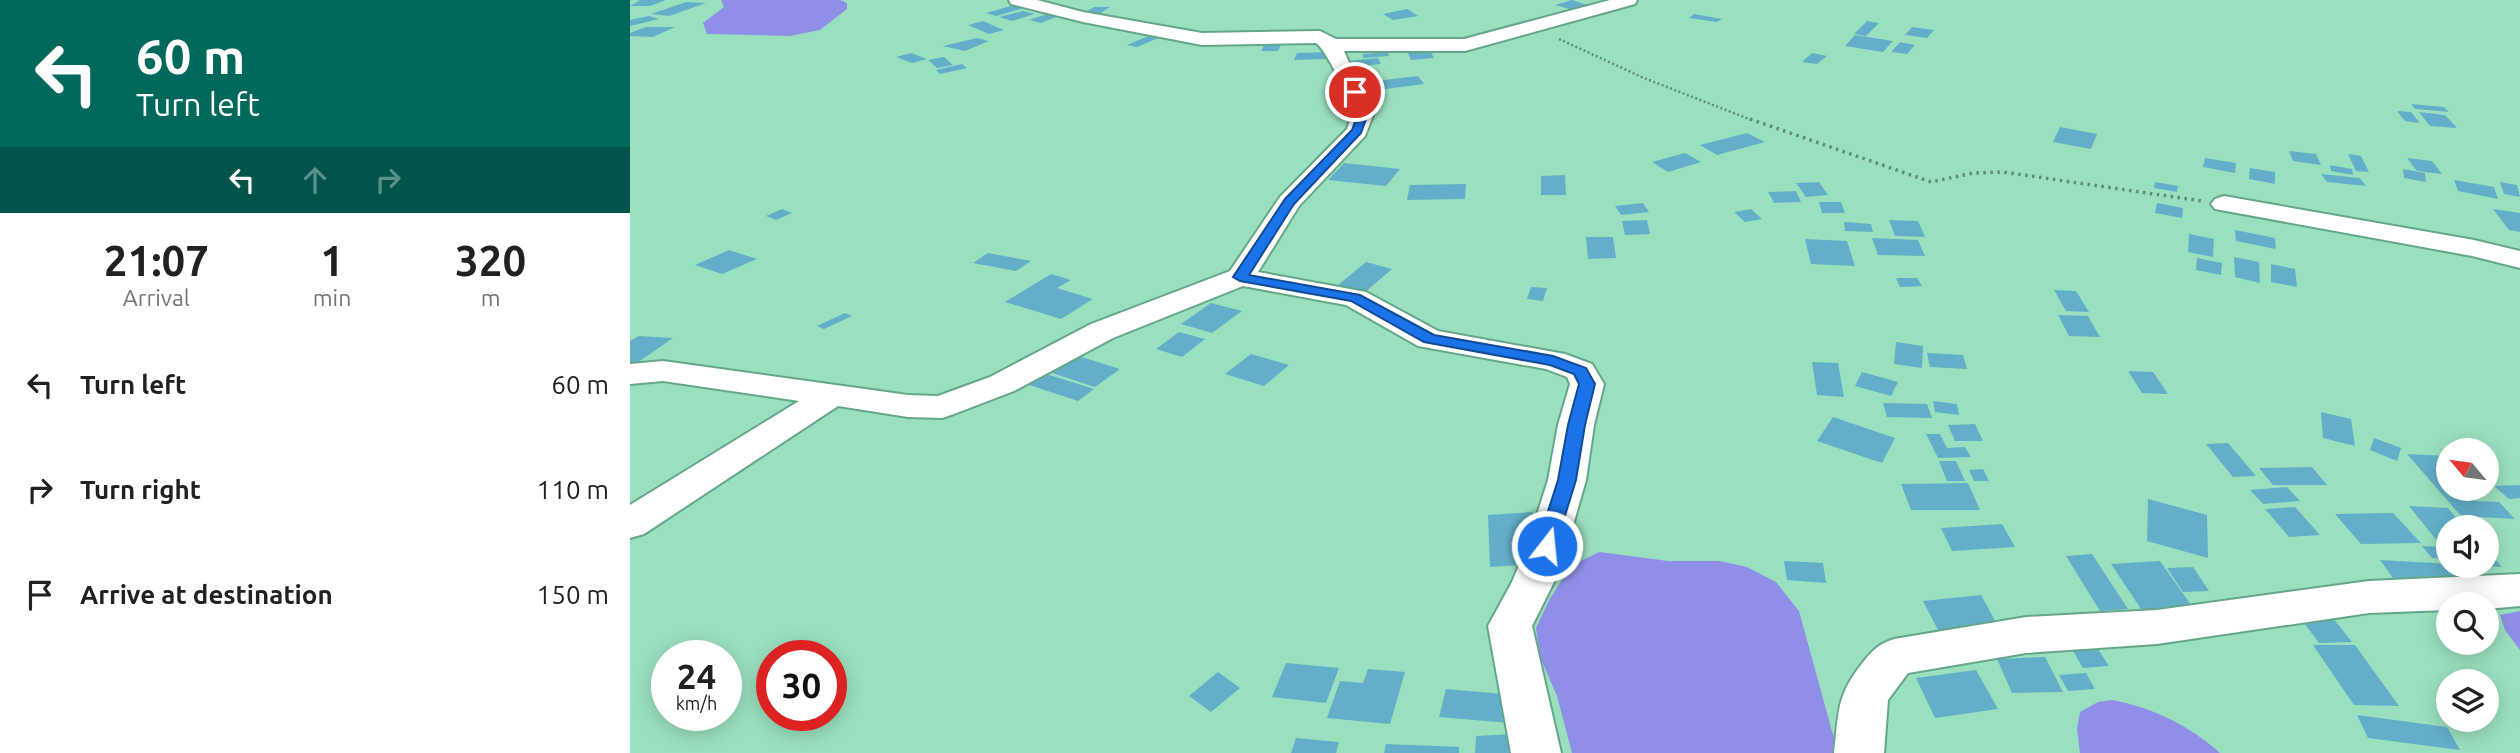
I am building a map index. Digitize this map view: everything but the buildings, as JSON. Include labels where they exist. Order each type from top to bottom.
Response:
[{"type":"street","points":[[1017,0],[1083,17],[1202,39],[1309,36],[1320,37],[1332,45],[1452,46],[1497,37],[1629,0]]},
{"type":"street","points":[[1240,277],[1289,202],[1357,131],[1365,108],[1345,76],[1332,45]]},
{"type":"street","points":[[2224,204],[2474,248],[2520,260]]},
{"type":"street","points":[[630,374],[663,371],[908,406],[942,407],[1002,384],[1102,331],[1240,277],[1355,298],[1429,339],[1553,361],[1580,371],[1587,384],[1576,425],[1567,480],[1542,558],[1510,626],[1536,753]]},
{"type":"street","points":[[630,524],[834,394]]},
{"type":"street","points":[[1859,753],[1865,695],[1894,657],[2026,635],[2157,627],[2369,597],[2520,590]]},
{"type":"path","points":[[1530,27],[1644,78],[1776,129],[1921,180],[1942,183],[1958,175],[2003,172],[2224,204]]},
{"type":"shaded area","points":[[721,0],[840,0],[847,3],[847,9],[820,30],[790,36],[707,34],[703,23],[724,7]]},
{"type":"shaded area","points":[[1599,552],[1668,561],[1720,561],[1747,567],[1776,582],[1799,611],[1838,753],[1572,753],[1557,696],[1540,657],[1536,628],[1549,600],[1571,566]]},
{"type":"shaded area","points":[[2520,611],[2520,650],[2505,630],[2500,615]]},
{"type":"shaded area","points":[[2112,700],[2142,707],[2170,719],[2196,734],[2220,753],[2080,753],[2077,729],[2080,712],[2098,702]]},
{"type":"route","points":[[1355,92],[1365,108],[1357,131],[1289,202],[1240,277],[1355,298],[1429,339],[1553,361],[1580,371],[1587,384],[1576,425],[1567,480],[1547,546]]}]
